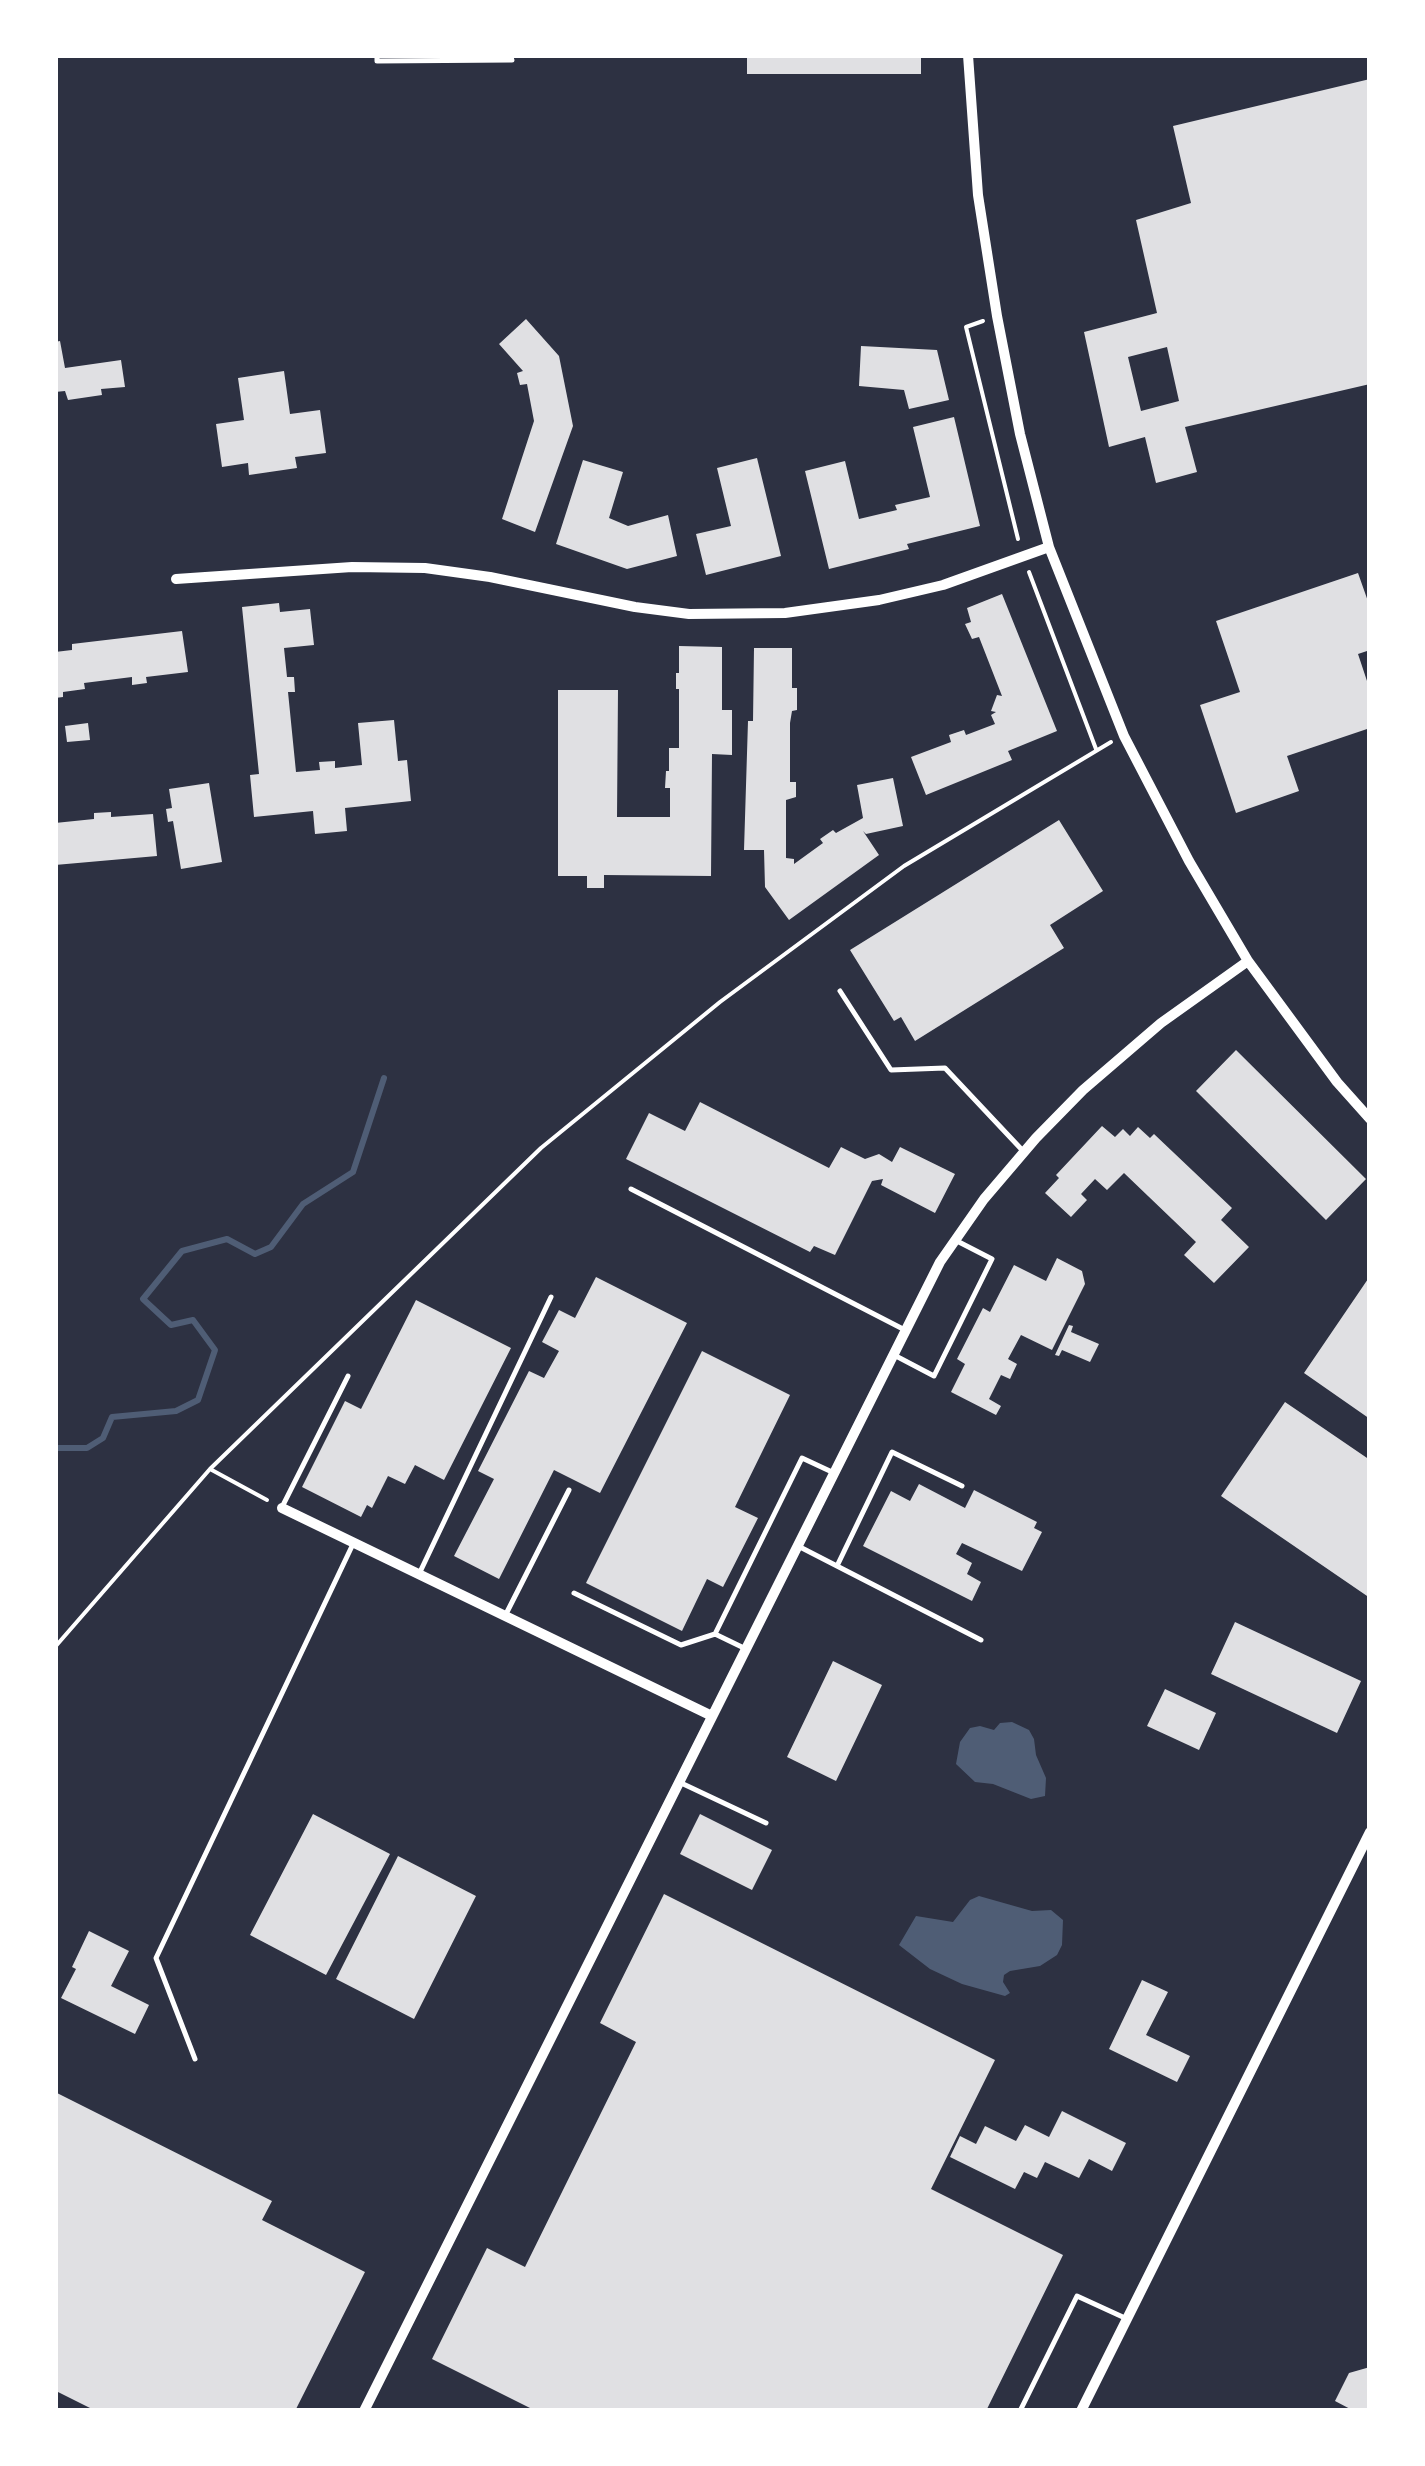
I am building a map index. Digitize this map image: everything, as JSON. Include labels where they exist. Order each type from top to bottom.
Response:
[{"type":"street","points":[[968,55],[978,196],[996,316],[1048,546],[1124,736],[1189,861],[1248,961],[1338,1082],[1370,1118]]},
{"type":"street","points":[[176,578],[334,568],[426,568],[635,607],[689,614],[766,614],[828,610],[889,598],[943,584],[1048,546]]},
{"type":"street","points":[[364,2411],[906,1331],[956,1240],[984,1199],[1083,1090],[1161,1023],[1248,961]]},
{"type":"street","points":[[282,1508],[712,1716]]},
{"type":"street","points":[[1082,2411],[1370,1832]]},
{"type":"lane","points":[[377,55],[377,61],[512,60]]},
{"type":"lane","points":[[840,990],[890,1070],[945,1068],[1024,1152]]},
{"type":"lane","points":[[631,1189],[906,1331]]},
{"type":"lane","points":[[894,1355],[934,1376],[992,1259],[956,1240]]},
{"type":"lane","points":[[418,1575],[551,1297]]},
{"type":"lane","points":[[282,1508],[348,1376]]},
{"type":"lane","points":[[837,1566],[892,1452],[962,1486]]},
{"type":"lane","points":[[715,1634],[802,1458],[834,1474]]},
{"type":"lane","points":[[504,1616],[568,1490]]},
{"type":"lane","points":[[195,2060],[156,1958],[353,1544]]},
{"type":"lane","points":[[798,1546],[981,1640]]},
{"type":"lane","points":[[574,1593],[681,1645],[715,1634],[746,1649]]},
{"type":"lane","points":[[679,1782],[766,1823]]},
{"type":"lane","points":[[1020,2411],[1078,2296],[1128,2319]]},
{"type":"path","points":[[996,316],[966,327],[998,469],[1023,556],[1096,750]]},
{"type":"path","points":[[55,1647],[210,1469],[542,1148],[705,1014],[904,866],[1124,736]]},
{"type":"path","points":[[210,1469],[282,1508]]},
{"type":"water","points":[[1012,1722],[1029,1730],[1034,1739],[1046,1778],[1045,1796],[1031,1799],[993,1784],[975,1782],[956,1764],[960,1742],[970,1728],[994,1730],[1000,1723]]},
{"type":"water","points":[[979,1896],[1032,1911],[1051,1910],[1063,1920],[1062,1945],[1057,1955],[1040,1966],[1004,1975],[1003,1982],[1010,1993],[1005,1996],[962,1984],[930,1969],[899,1945],[916,1916],[953,1922],[970,1900]]},
{"type":"building","points":[[747,55],[921,55],[921,74],[747,74]]},
{"type":"building","points":[[1370,79],[1370,384],[1185,427],[1197,472],[1156,483],[1145,437],[1109,447],[1084,332],[1157,313],[1136,220],[1191,203],[1173,126]],"holes":[[[1167,347],[1179,401],[1141,411],[1128,357]]]},
{"type":"building","points":[[526,319],[559,356],[573,426],[535,532],[502,519],[534,421],[527,384],[520,385],[517,373],[523,371],[499,344]]},
{"type":"building","points":[[60,341],[65,368],[121,360],[125,387],[101,389],[102,395],[68,400],[65,391],[55,392],[55,342]]},
{"type":"building","points":[[861,346],[937,350],[949,400],[909,409],[904,390],[859,386]]},
{"type":"building","points":[[284,371],[290,414],[320,410],[326,453],[295,457],[297,468],[249,475],[248,463],[222,467],[216,424],[244,420],[238,378]]},
{"type":"building","points":[[954,417],[980,526],[829,569],[805,471],[845,461],[859,519],[897,510],[895,505],[930,497],[913,427]]},
{"type":"building","points":[[757,458],[781,556],[706,575],[696,534],[731,526],[717,468]]},
{"type":"building","points":[[583,460],[623,472],[609,518],[628,526],[668,515],[677,556],[627,569],[556,544]]},
{"type":"building","points":[[1358,573],[1370,607],[1370,650],[1358,654],[1370,690],[1370,728],[1287,756],[1299,791],[1236,813],[1200,705],[1240,692],[1216,621]]},
{"type":"building","points":[[1002,594],[1057,731],[1008,751],[1012,760],[926,795],[911,757],[951,742],[949,735],[964,730],[966,735],[995,724],[991,715],[996,712],[991,711],[997,695],[1002,696],[979,637],[972,639],[965,624],[971,622],[967,608]]},
{"type":"building","points":[[279,603],[280,612],[310,609],[314,645],[284,648],[287,677],[294,677],[295,692],[288,692],[296,772],[320,770],[319,762],[335,761],[335,768],[362,765],[358,723],[394,720],[398,761],[407,760],[411,801],[345,808],[347,831],[315,834],[313,811],[254,817],[250,775],[259,774],[242,607]]},
{"type":"building","points":[[182,631],[188,672],[146,677],[147,683],[132,685],[132,677],[84,683],[85,689],[63,692],[63,697],[55,698],[55,652],[72,650],[72,644]]},
{"type":"building","points":[[679,646],[722,647],[722,710],[732,710],[732,755],[712,754],[711,876],[604,875],[604,888],[587,888],[587,876],[558,876],[558,690],[618,690],[617,817],[670,817],[670,788],[665,788],[669,748],[679,748]]},
{"type":"building","points":[[754,648],[792,648],[792,688],[797,688],[797,710],[792,711],[790,723],[790,782],[796,782],[796,797],[786,800],[786,858],[794,859],[794,864],[823,843],[820,839],[833,830],[836,833],[863,818],[857,785],[893,778],[903,826],[866,834],[863,831],[879,855],[789,920],[765,887],[764,850],[744,850]]},
{"type":"building","points":[[88,723],[90,740],[67,742],[65,726]]},
{"type":"building","points":[[209,783],[222,862],[181,869],[173,821],[168,822],[166,809],[172,808],[169,789]]},
{"type":"building","points":[[111,812],[111,817],[153,814],[157,856],[55,865],[55,823],[94,819],[94,813]]},
{"type":"building","points":[[1059,820],[1103,891],[1050,925],[1064,948],[915,1041],[901,1017],[894,1021],[850,950]]},
{"type":"building","points":[[1236,1050],[1366,1179],[1326,1220],[1196,1091]]},
{"type":"building","points":[[700,1102],[829,1168],[841,1147],[865,1159],[879,1154],[892,1162],[900,1147],[955,1174],[935,1213],[881,1185],[883,1179],[872,1181],[835,1255],[814,1246],[810,1252],[626,1159],[649,1113],[685,1131]]},
{"type":"building","points":[[1102,1126],[1115,1137],[1123,1129],[1130,1136],[1138,1127],[1150,1138],[1154,1134],[1232,1208],[1221,1220],[1249,1247],[1214,1283],[1184,1255],[1196,1242],[1124,1173],[1107,1190],[1095,1179],[1081,1194],[1087,1200],[1071,1217],[1045,1193],[1059,1178],[1056,1175]]},
{"type":"building","points":[[1057,1258],[1082,1271],[1085,1284],[1052,1350],[1021,1335],[1008,1359],[1017,1364],[1010,1379],[1001,1375],[989,1399],[1001,1406],[996,1415],[951,1392],[965,1364],[957,1359],[983,1308],[990,1312],[1014,1265],[1046,1281]]},
{"type":"building","points":[[1370,1276],[1370,1419],[1304,1373]]},
{"type":"building","points":[[596,1277],[687,1323],[600,1493],[554,1470],[499,1579],[454,1556],[494,1479],[478,1471],[529,1371],[544,1378],[559,1351],[542,1342],[559,1310],[575,1318]]},
{"type":"building","points":[[416,1300],[511,1348],[444,1480],[415,1465],[405,1484],[388,1476],[372,1508],[367,1505],[361,1517],[302,1487],[345,1401],[361,1409]]},
{"type":"building","points":[[1069,1325],[1073,1326],[1071,1332],[1099,1344],[1090,1362],[1062,1350],[1059,1356],[1055,1355]]},
{"type":"building","points":[[702,1351],[790,1395],[735,1507],[758,1518],[723,1587],[707,1579],[682,1631],[586,1583]]},
{"type":"building","points":[[1285,1402],[1370,1460],[1370,1598],[1221,1496]]},
{"type":"building","points":[[919,1484],[965,1508],[974,1490],[1037,1522],[1034,1528],[1042,1532],[1022,1571],[962,1543],[956,1554],[972,1563],[967,1574],[981,1582],[972,1601],[863,1546],[891,1491],[910,1501]]},
{"type":"building","points":[[1235,1622],[1361,1681],[1337,1733],[1211,1674]]},
{"type":"building","points":[[833,1661],[882,1685],[836,1781],[787,1757]]},
{"type":"building","points":[[1165,1689],[1216,1713],[1199,1750],[1147,1726]]},
{"type":"building","points":[[313,1814],[390,1854],[326,1975],[250,1935]]},
{"type":"building","points":[[700,1814],[772,1850],[752,1890],[680,1854]]},
{"type":"building","points":[[398,1856],[476,1896],[414,2019],[336,1979]]},
{"type":"building","points":[[664,1894],[995,2060],[931,2189],[1063,2255],[986,2411],[536,2411],[432,2359],[487,2248],[525,2267],[636,2042],[600,2023]]},
{"type":"building","points":[[89,1931],[129,1951],[111,1986],[149,2005],[135,2034],[61,1998]]},
{"type":"building","points":[[1142,1980],[1168,1992],[1146,2035],[1190,2056],[1177,2082],[1109,2049]]},
{"type":"building","points":[[55,2092],[272,2201],[262,2220],[365,2272],[295,2411],[96,2411],[58,2392],[55,2398]]},
{"type":"building","points":[[1062,2111],[1126,2143],[1112,2171],[1089,2159],[1079,2178],[1045,2162],[1037,2178],[1024,2172],[1015,2189],[950,2157],[960,2136],[976,2144],[985,2126],[1016,2141],[1025,2125],[1049,2137]]},
{"type":"building","points":[[1370,2367],[1370,2411],[1354,2411],[1335,2401],[1349,2373]]},
{"type":"waterway","points":[[55,1448],[87,1448],[103,1438],[112,1417],[176,1411],[198,1400],[215,1350],[193,1320],[171,1325],[143,1299],[182,1251],[227,1239],[255,1254],[271,1247],[303,1204],[353,1172],[384,1078]]}]
